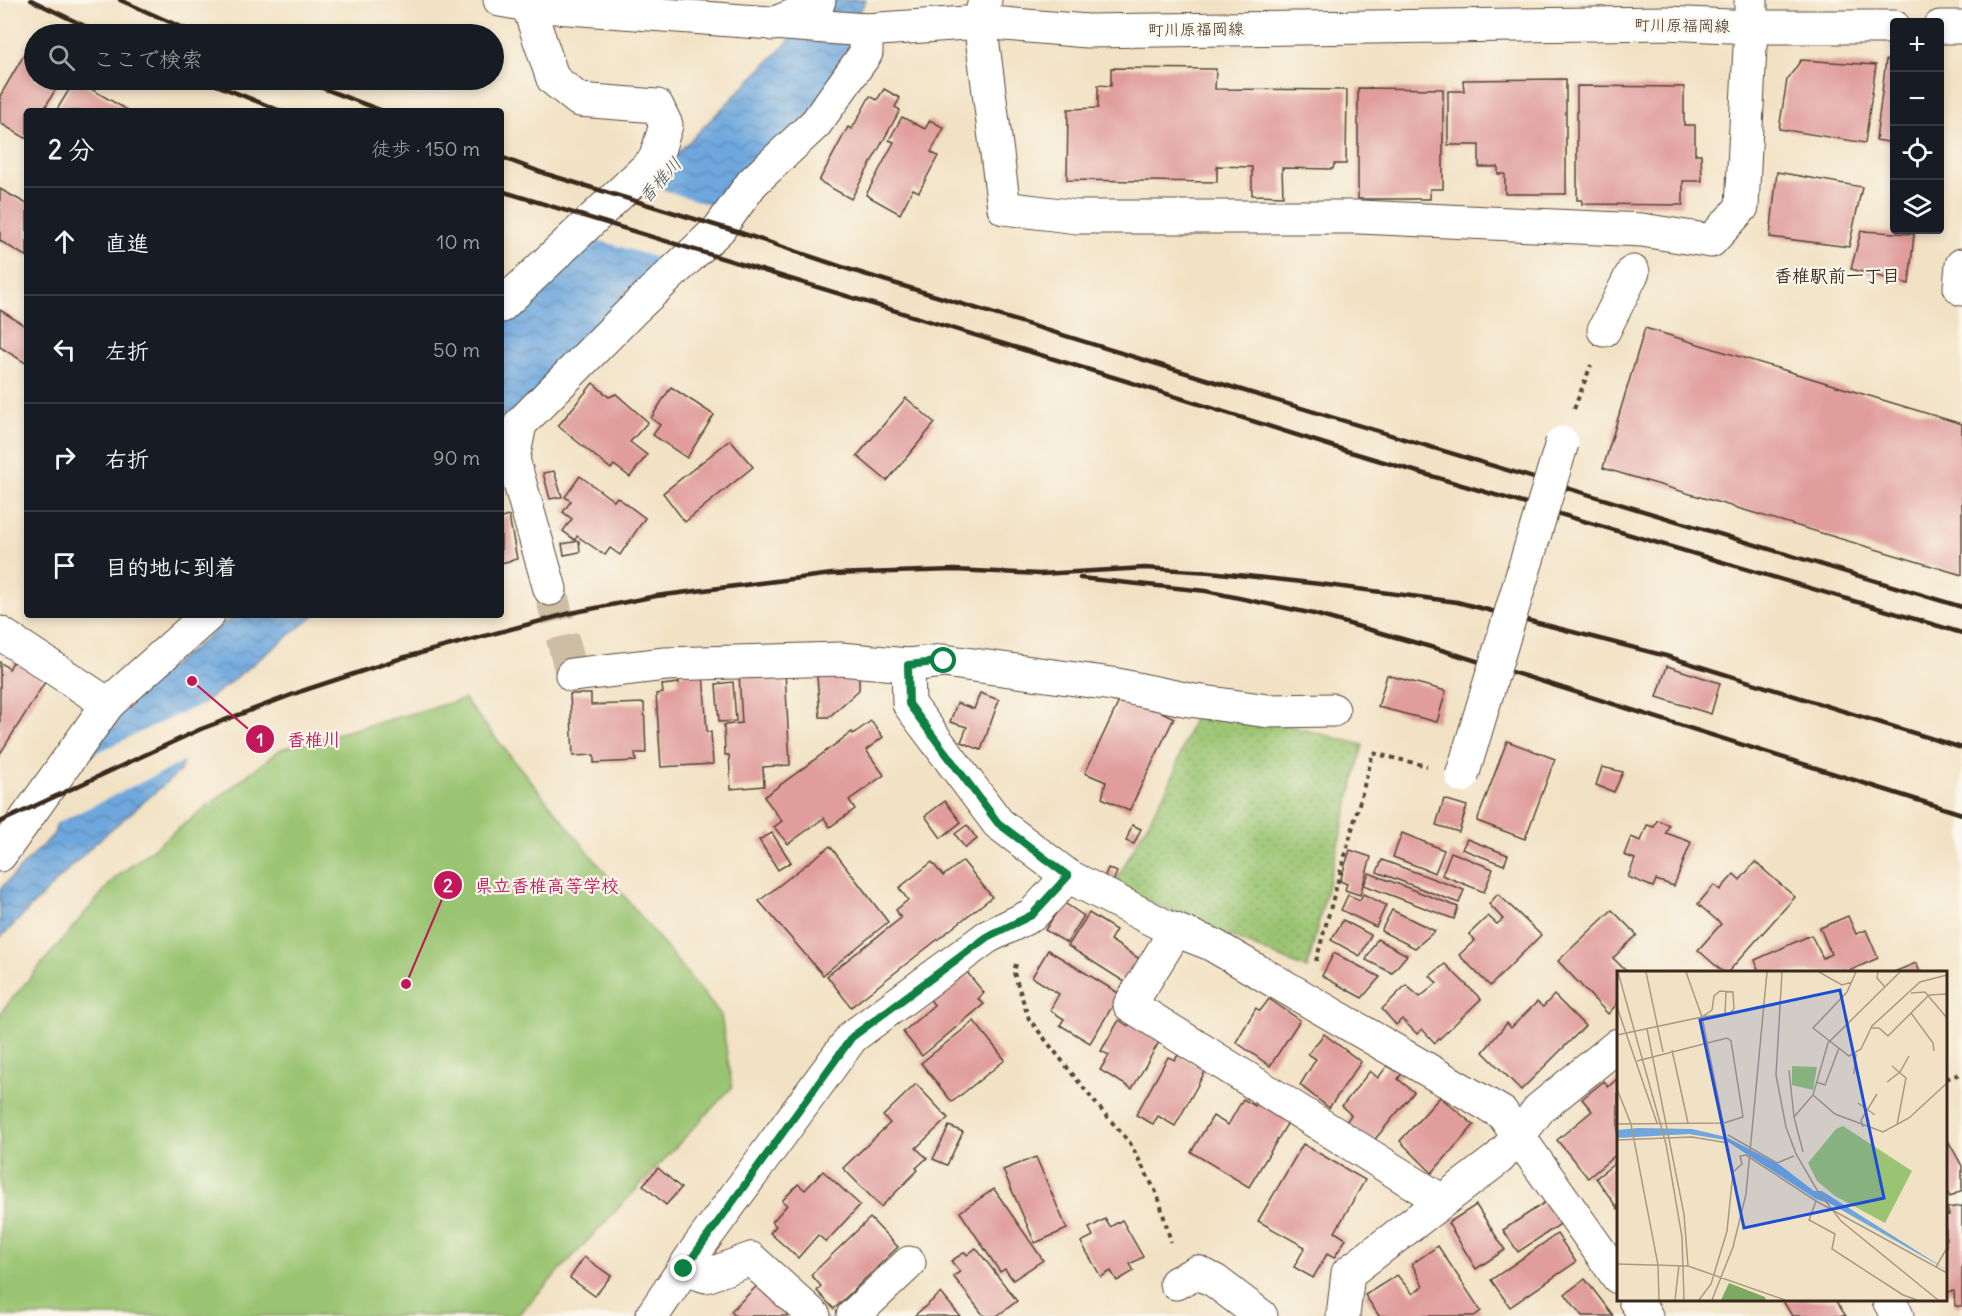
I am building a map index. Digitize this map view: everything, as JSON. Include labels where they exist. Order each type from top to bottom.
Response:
[{"type":"street","points":[[773,24],[817,6],[819,0]]},
{"type":"street","points":[[504,303],[656,160],[666,125],[657,106],[579,100],[553,79],[514,3]]},
{"type":"street","name":"町川原福岡線","points":[[514,3],[866,30],[982,11],[1087,31],[1666,23],[1751,14],[1890,27]]},
{"type":"street","points":[[982,11],[1004,208],[1077,217],[1360,217],[1630,229],[1711,241],[1742,207],[1751,14]]},
{"type":"street","points":[[1944,27],[1962,27]]},
{"type":"street","points":[[550,589],[513,459],[510,415],[635,308],[719,229],[752,183],[816,123],[866,53],[866,30]]},
{"type":"street","points":[[1962,265],[1960,287],[1962,289]]},
{"type":"street","points":[[1604,330],[1633,272]]},
{"type":"street","points":[[1462,776],[1562,443]]},
{"type":"street","points":[[0,855],[108,704],[205,618]]},
{"type":"street","points":[[0,633],[108,704]]},
{"type":"street","points":[[572,675],[676,663],[840,659],[908,665],[944,661],[1112,684],[1189,700],[1268,711],[1333,710]]},
{"type":"street","points":[[908,665],[909,704],[998,823],[1068,876],[1105,897],[1211,944],[1502,1113],[1617,1276]]},
{"type":"street","points":[[652,1316],[852,1037],[987,937],[1032,915],[1068,876]]},
{"type":"street","points":[[1176,930],[1130,1005],[1442,1201]]},
{"type":"street","points":[[1343,1316],[1348,1273],[1499,1158],[1539,1109],[1617,1046]]},
{"type":"street","points":[[684,1269],[706,1276],[751,1259],[814,1316]]},
{"type":"street","points":[[853,1316],[909,1263]]},
{"type":"street","points":[[1176,1283],[1197,1272],[1215,1281],[1262,1316]]},
{"type":"street","points":[[1636,1301],[1646,1316]]},
{"type":"street","points":[[1889,1301],[1897,1316]]},
{"type":"path","points":[[1562,443],[1604,330]]},
{"type":"path","points":[[1305,999],[1372,753],[1462,776]]},
{"type":"path","points":[[1032,915],[1019,950],[1014,973],[1029,1019],[1130,1143],[1158,1196],[1173,1249],[1176,1283]]},
{"type":"path","points":[[1947,1079],[1962,1073]]},
{"type":"green space","points":[[464,699],[721,1015],[732,1087],[517,1316],[0,1316],[0,1013],[115,878],[281,749]]},
{"type":"green space","points":[[1199,702],[1363,745],[1307,969],[1113,886],[1171,781]]},
{"type":"water","points":[[826,0],[866,0],[859,13],[840,77],[709,234],[504,428],[504,321],[587,237],[647,184],[785,45]]},
{"type":"water","points":[[231,618],[311,618],[200,706],[180,771],[93,845],[0,938],[0,889],[54,834],[69,780],[123,705]]},
{"type":"pier","points":[[643,183],[725,210],[680,265],[585,236]]},
{"type":"pier","points":[[211,702],[203,708],[187,760],[53,825],[66,779],[74,763],[190,709]]},
{"type":"building","points":[[24,55],[24,90],[55,90],[45,108],[24,108],[24,137],[0,123],[0,96]]},
{"type":"building","points":[[1801,60],[1876,65],[1865,143],[1779,129],[1787,80]]},
{"type":"building","points":[[1886,60],[1890,60],[1890,142],[1876,140]]},
{"type":"building","points":[[1111,68],[1216,69],[1215,89],[1347,90],[1346,164],[1334,164],[1333,169],[1282,168],[1283,196],[1252,195],[1252,167],[1217,166],[1217,182],[1067,180],[1068,109],[1098,108],[1098,85],[1111,86]]},
{"type":"building","points":[[1566,79],[1566,194],[1505,194],[1505,174],[1498,174],[1498,167],[1479,167],[1479,145],[1448,145],[1448,91],[1464,91],[1463,80]]},
{"type":"building","points":[[1577,86],[1684,87],[1684,125],[1695,125],[1695,154],[1701,154],[1702,181],[1683,181],[1683,205],[1582,204],[1582,200],[1577,200]]},
{"type":"building","points":[[1358,88],[1443,89],[1443,189],[1430,189],[1430,199],[1358,199]]},
{"type":"building","points":[[884,89],[900,98],[895,107],[900,110],[851,199],[819,181],[848,127],[852,129],[870,96],[877,100]]},
{"type":"building","points":[[69,90],[93,90],[124,108],[58,108]]},
{"type":"building","points":[[902,117],[925,129],[930,120],[944,128],[931,152],[938,156],[919,192],[913,189],[900,214],[866,195],[894,142],[889,140]]},
{"type":"building","points":[[1777,172],[1862,187],[1849,247],[1770,237]]},
{"type":"building","points":[[0,189],[24,202],[24,255],[0,241]]},
{"type":"building","points":[[1861,231],[1914,234],[1909,284],[1851,269]]},
{"type":"building","points":[[0,310],[24,325],[24,362],[0,347]]},
{"type":"building","points":[[1645,328],[1962,424],[1962,575],[1603,468]]},
{"type":"building","points":[[593,383],[609,397],[616,394],[648,422],[630,442],[647,455],[630,477],[614,465],[611,469],[558,426]]},
{"type":"building","points":[[671,387],[714,415],[687,458],[653,435],[660,425],[651,418]]},
{"type":"building","points":[[906,398],[935,423],[887,481],[857,456]]},
{"type":"building","points":[[730,440],[753,467],[685,522],[663,493]]},
{"type":"building","points":[[554,471],[562,497],[550,499],[543,473]]},
{"type":"building","points":[[580,476],[614,501],[617,497],[645,518],[620,555],[610,548],[605,555],[577,536],[575,540],[563,531],[572,519],[563,512],[571,501],[565,497]]},
{"type":"building","points":[[509,516],[517,559],[504,562],[504,517]]},
{"type":"building","points":[[579,541],[580,552],[564,555],[562,544]]},
{"type":"building","points":[[15,658],[45,682],[0,754],[0,662],[9,669]]},
{"type":"building","points":[[1667,666],[1720,683],[1711,714],[1657,697]]},
{"type":"building","points":[[785,671],[790,765],[763,767],[764,786],[731,789],[729,755],[725,755],[724,725],[742,723],[739,674]]},
{"type":"building","points":[[703,673],[707,732],[711,732],[713,764],[661,767],[656,694],[663,693],[662,685],[679,683],[678,674]]},
{"type":"building","points":[[859,673],[859,690],[829,717],[820,717],[817,676]]},
{"type":"building","points":[[1387,675],[1446,691],[1437,722],[1378,707]]},
{"type":"building","points":[[733,682],[736,721],[719,722],[716,684]]},
{"type":"building","points":[[980,693],[999,700],[981,750],[961,742],[967,727],[950,722],[957,703],[974,709]]},
{"type":"building","points":[[1123,693],[1174,718],[1129,811],[1102,798],[1106,782],[1085,773]]},
{"type":"building","points":[[570,694],[591,694],[591,705],[644,703],[646,753],[635,753],[636,761],[594,763],[594,755],[573,756]]},
{"type":"building","points":[[871,721],[883,737],[866,750],[884,775],[849,800],[855,809],[830,827],[824,818],[788,844],[774,827],[782,821],[764,797],[852,732],[853,734]]},
{"type":"building","points":[[1507,741],[1555,759],[1525,839],[1477,821]]},
{"type":"building","points":[[1602,767],[1623,772],[1614,792],[1596,785]]},
{"type":"building","points":[[1444,799],[1467,806],[1459,832],[1436,825]]},
{"type":"building","points":[[945,801],[961,822],[941,838],[925,816]]},
{"type":"building","points":[[1657,820],[1669,825],[1666,833],[1691,842],[1674,886],[1656,880],[1653,887],[1628,877],[1635,859],[1624,855],[1631,837],[1641,841],[1647,825],[1654,827]]},
{"type":"building","points":[[967,825],[977,839],[965,848],[955,834]]},
{"type":"building","points":[[1132,825],[1141,829],[1134,844],[1126,841]]},
{"type":"building","points":[[772,833],[791,862],[778,870],[759,840]]},
{"type":"building","points":[[1402,833],[1444,850],[1435,873],[1393,857]]},
{"type":"building","points":[[1467,839],[1508,855],[1504,865],[1462,849]]},
{"type":"building","points":[[830,846],[888,922],[823,975],[759,901]]},
{"type":"building","points":[[1350,850],[1371,857],[1360,895],[1345,890],[1347,884],[1340,881]]},
{"type":"building","points":[[1451,852],[1493,869],[1484,892],[1442,875]]},
{"type":"building","points":[[1382,860],[1464,890],[1459,903],[1377,872]]},
{"type":"building","points":[[963,861],[992,897],[851,1007],[827,976],[901,918],[896,910],[908,900],[899,888],[932,862],[943,876]]},
{"type":"building","points":[[1755,862],[1795,897],[1729,971],[1722,971],[1698,950],[1721,924],[1698,904],[1714,885],[1720,890],[1734,874],[1740,880]]},
{"type":"building","points":[[1108,868],[1117,872],[1113,882],[1104,878]]},
{"type":"building","points":[[1369,873],[1458,907],[1454,919],[1364,885]]},
{"type":"building","points":[[1363,894],[1386,905],[1376,927],[1341,910],[1348,895],[1360,900]]},
{"type":"building","points":[[1498,894],[1541,935],[1490,986],[1459,955],[1475,940],[1469,934],[1488,916],[1497,924],[1503,919],[1489,904]]},
{"type":"building","points":[[1063,902],[1084,916],[1067,943],[1045,930]]},
{"type":"building","points":[[1392,910],[1435,931],[1415,948],[1381,931]]},
{"type":"building","points":[[1612,910],[1637,935],[1613,958],[1626,971],[1617,971],[1617,1004],[1608,1014],[1558,961]]},
{"type":"building","points":[[1089,913],[1116,930],[1110,940],[1149,965],[1134,988],[1068,946]]},
{"type":"building","points":[[1848,916],[1856,934],[1866,930],[1878,958],[1849,971],[1759,971],[1755,960],[1811,935],[1823,958],[1831,954],[1820,928]]},
{"type":"building","points":[[1343,920],[1371,935],[1360,956],[1331,940]]},
{"type":"building","points":[[1377,939],[1407,955],[1392,973],[1366,960]]},
{"type":"building","points":[[1048,950],[1120,994],[1090,1043],[1060,1025],[1064,1019],[1050,1010],[1059,994],[1032,977]]},
{"type":"building","points":[[1334,953],[1380,977],[1362,998],[1322,976]]},
{"type":"building","points":[[1916,963],[1920,971],[1896,971]]},
{"type":"building","points":[[1445,964],[1481,999],[1435,1043],[1422,1029],[1417,1034],[1402,1019],[1396,1025],[1382,1009],[1406,985],[1420,997],[1437,983],[1430,976]]},
{"type":"building","points":[[966,971],[984,993],[978,999],[984,1004],[922,1056],[903,1032],[934,1005],[929,998]]},
{"type":"building","points":[[1554,995],[1585,1026],[1521,1090],[1483,1052],[1507,1023],[1511,1028],[1537,1002],[1543,1007]]},
{"type":"building","points":[[1269,999],[1300,1020],[1270,1066],[1236,1042],[1256,1008],[1260,1011]]},
{"type":"building","points":[[1133,1018],[1163,1035],[1132,1089],[1100,1070],[1109,1055],[1101,1051],[1119,1020],[1128,1026]]},
{"type":"building","points":[[974,1021],[1005,1060],[952,1102],[921,1063]]},
{"type":"building","points":[[1324,1034],[1361,1062],[1329,1108],[1300,1085],[1316,1059],[1308,1054]]},
{"type":"building","points":[[1178,1055],[1206,1070],[1175,1126],[1158,1116],[1153,1124],[1136,1115],[1168,1057],[1175,1060]]},
{"type":"building","points":[[1390,1062],[1402,1073],[1398,1079],[1414,1092],[1372,1143],[1346,1122],[1351,1115],[1342,1106],[1370,1071],[1378,1078]]},
{"type":"building","points":[[1617,1079],[1617,1154],[1588,1178],[1557,1140],[1592,1111],[1582,1099],[1604,1081],[1608,1087]]},
{"type":"building","points":[[916,1084],[948,1118],[916,1148],[927,1158],[881,1207],[843,1168],[890,1123],[883,1116]]},
{"type":"building","points":[[1440,1097],[1474,1125],[1432,1173],[1400,1141]]},
{"type":"building","points":[[1243,1099],[1255,1106],[1259,1101],[1290,1119],[1249,1187],[1191,1152],[1213,1116],[1228,1125]]},
{"type":"building","points":[[949,1126],[963,1132],[947,1165],[933,1159]]},
{"type":"building","points":[[1947,1139],[1962,1166],[1962,1190],[1950,1197],[1947,1192]]},
{"type":"building","points":[[1303,1144],[1365,1180],[1335,1232],[1346,1239],[1334,1258],[1327,1254],[1313,1278],[1294,1267],[1305,1247],[1258,1221]]},
{"type":"building","points":[[1036,1157],[1067,1229],[1035,1243],[1003,1170]]},
{"type":"building","points":[[1617,1162],[1617,1208],[1596,1178]]},
{"type":"building","points":[[658,1168],[681,1188],[666,1205],[643,1185]]},
{"type":"building","points":[[823,1171],[860,1205],[826,1242],[818,1235],[798,1258],[770,1233],[776,1226],[772,1222],[787,1205],[782,1201],[798,1184],[805,1190]]},
{"type":"building","points":[[994,1189],[1043,1260],[1013,1280],[1005,1269],[1000,1272],[960,1212]]},
{"type":"building","points":[[1547,1201],[1562,1223],[1518,1252],[1503,1230]]},
{"type":"building","points":[[1476,1205],[1505,1250],[1476,1269],[1448,1223]]},
{"type":"building","points":[[1962,1206],[1962,1306],[1955,1306],[1954,1291],[1947,1292],[1947,1215],[1949,1215],[1947,1208]]},
{"type":"building","points":[[870,1218],[898,1247],[834,1309],[817,1291],[821,1286],[811,1275]]},
{"type":"building","points":[[1105,1219],[1110,1227],[1122,1220],[1143,1257],[1130,1264],[1134,1271],[1117,1281],[1111,1271],[1101,1277],[1081,1242],[1093,1236],[1089,1228]]},
{"type":"building","points":[[1557,1234],[1576,1262],[1510,1307],[1491,1280]]},
{"type":"building","points":[[1438,1246],[1481,1311],[1474,1316],[1379,1316],[1365,1295],[1397,1275],[1413,1294],[1423,1286],[1412,1264]]},
{"type":"building","points":[[976,1248],[1017,1301],[997,1316],[984,1316],[953,1276],[960,1272],[951,1261],[965,1252],[967,1255]]},
{"type":"building","points":[[584,1257],[611,1276],[595,1296],[570,1278]]},
{"type":"building","points":[[1585,1279],[1613,1316],[1582,1316],[1565,1294]]},
{"type":"building","points":[[758,1285],[791,1316],[735,1316],[731,1311]]},
{"type":"building","points":[[941,1293],[960,1316],[914,1316]]},
{"type":"building","points":[[1783,1301],[1836,1301],[1846,1316],[1792,1316]]},
{"type":"tunnel","points":[[550,589],[572,675]]},
{"type":"railway","points":[[31,0],[80,24]]},
{"type":"railway","points":[[120,0],[174,24]]},
{"type":"railway","points":[[229,90],[274,108]]},
{"type":"railway","points":[[327,90],[375,108]]},
{"type":"railway","points":[[504,158],[543,173],[741,233],[848,269],[1962,607]]},
{"type":"railway","points":[[504,192],[1126,381],[1347,451],[1962,633]]},
{"type":"railway","points":[[0,822],[201,729],[302,691],[402,658],[571,613],[656,596],[832,574],[954,570],[1040,574],[1145,568],[1210,572],[1457,602],[1666,656],[1962,748]]},
{"type":"railway","points":[[1080,578],[1206,591],[1314,614],[1445,651],[1962,814]]},
{"type":"place","name":"香椎川","points":[[192,681]]},
{"type":"place","name":"県立香椎高等学校","points":[[406,984]]},
{"type":"district","name":"香椎駅前一丁目","points":[[1837,275]]},
{"type":"route","points":[[684,1269],[852,1037],[987,937],[1032,915],[1068,876],[998,823],[909,704],[908,665],[944,661]]}]
